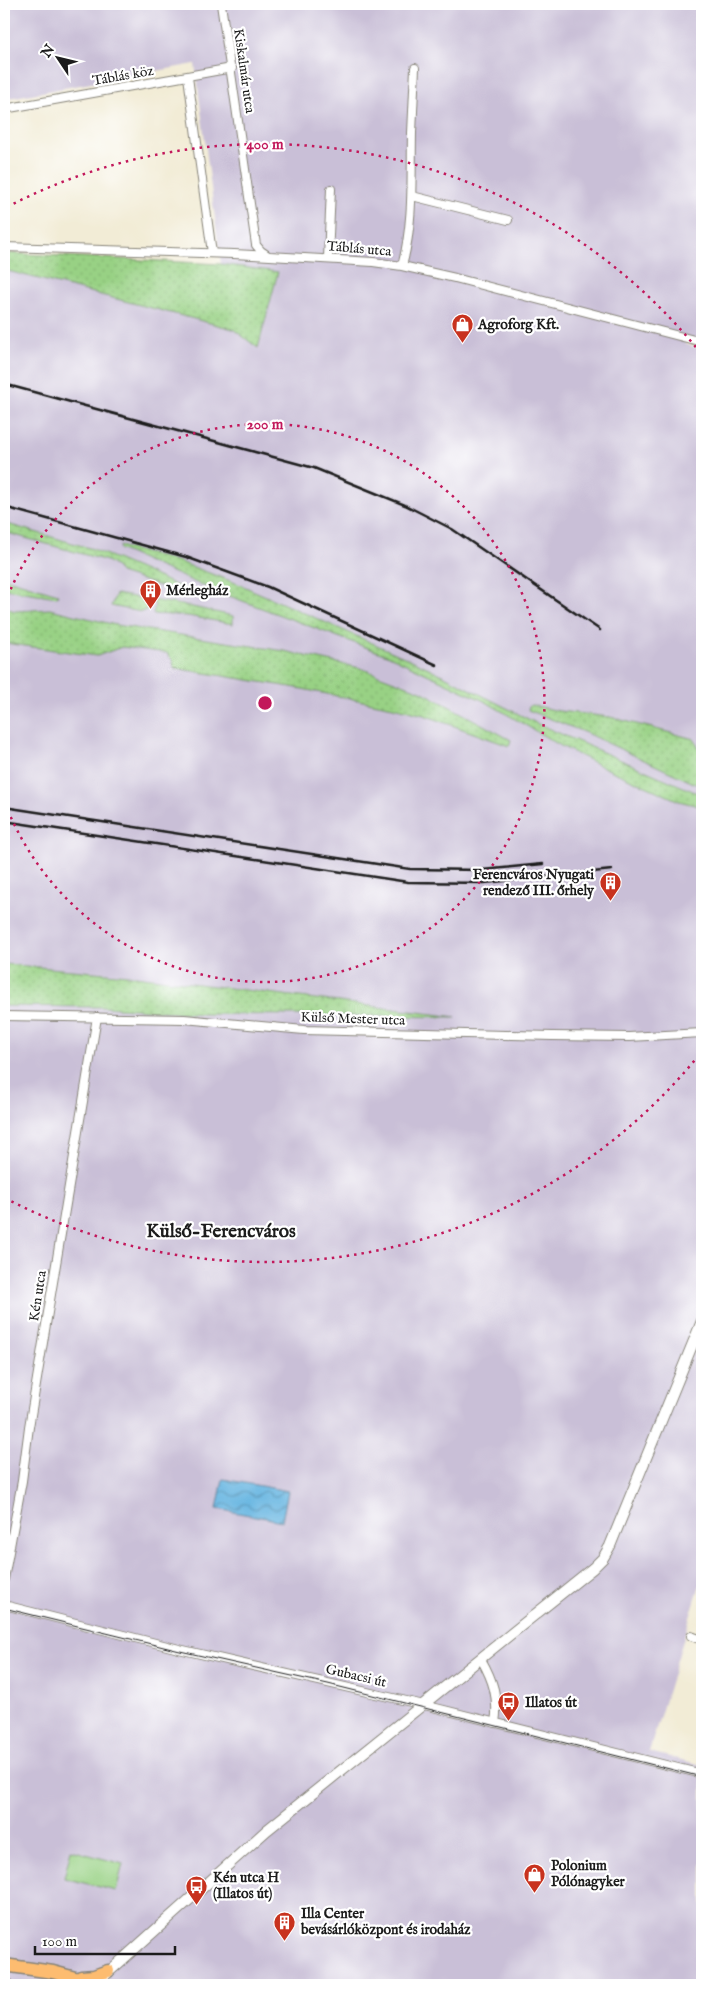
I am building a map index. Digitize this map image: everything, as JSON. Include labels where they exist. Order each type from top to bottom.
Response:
[{"type":"main road","points":[[4,1965],[53,1972],[100,1985]]},
{"type":"main road","points":[[73,1978],[94,1976],[108,1971]]},
{"type":"street","name":"Kiskalmár utca","points":[[222,4],[256,245],[260,251],[267,255]]},
{"type":"street","name":"Táblás köz","points":[[4,109],[232,68]]},
{"type":"street","points":[[402,266],[408,243],[412,196],[415,68]]},
{"type":"street","points":[[188,77],[212,253]]},
{"type":"street","points":[[328,258],[332,189]]},
{"type":"street","points":[[412,196],[508,220]]},
{"type":"street","name":"Táblás utca","points":[[4,247],[267,255],[328,258],[402,266],[702,342]]},
{"type":"street","name":"Külső Mester utca","points":[[4,1016],[97,1016],[203,1020],[304,1030],[629,1037],[702,1033]]},
{"type":"street","name":"Kén utca","points":[[4,1579],[22,1481],[29,1428],[97,1016]]},
{"type":"street","points":[[100,1985],[108,1971],[267,1830],[481,1659],[603,1558],[610,1546],[702,1321]]},
{"type":"street","name":"Gubacsi út","points":[[4,1605],[183,1650],[495,1722],[702,1774]]},
{"type":"street","points":[[691,1636],[702,1640]]},
{"type":"street","points":[[481,1659],[490,1675],[496,1693],[495,1722]]},
{"type":"shaded area","points":[[4,4],[702,4],[702,342],[687,338],[685,344],[702,349],[702,1578],[649,1752],[702,1765],[702,1985],[4,1985],[4,1006],[104,1007],[202,1014],[450,1017],[128,975],[4,964],[4,270],[233,329],[258,348],[277,273],[221,264],[195,64],[4,99]]},
{"type":"green space","points":[[4,253],[221,264],[278,272],[258,348],[233,329],[4,270]]},
{"type":"green space","points":[[4,523],[93,549],[199,596],[198,598],[120,573],[117,568],[107,561],[4,532]]},
{"type":"green space","points":[[120,546],[180,562],[241,585],[429,668],[538,724],[702,795],[702,807],[679,801],[605,768],[561,746],[486,702],[389,656],[208,588],[119,549]]},
{"type":"green space","points":[[4,578],[58,594],[57,597],[4,589]]},
{"type":"green space","points":[[116,594],[188,606],[233,616],[233,624],[188,616],[153,614],[155,604],[148,602],[146,610],[141,612],[111,606]]},
{"type":"green space","points":[[4,607],[15,611],[50,609],[116,625],[284,651],[360,668],[421,691],[511,740],[509,746],[424,715],[393,707],[297,688],[174,668],[173,661],[167,653],[122,647],[97,656],[4,643]]},
{"type":"green space","points":[[529,706],[559,711],[610,717],[694,739],[699,748],[702,787],[586,733],[528,710]]},
{"type":"green space","points":[[4,964],[128,975],[456,1017],[202,1014],[104,1007],[4,1006]]},
{"type":"green space","points":[[71,1850],[123,1864],[116,1891],[64,1878]]},
{"type":"water","points":[[223,1479],[288,1491],[282,1521],[217,1509]]},
{"type":"tram line","points":[[4,1608],[180,1651],[328,1684],[702,1777]]},
{"type":"railway","points":[[4,384],[314,468],[405,505],[452,529],[600,630]]},
{"type":"railway","points":[[4,507],[186,557],[268,587],[437,665]]},
{"type":"railway","points":[[4,807],[410,869],[482,870],[543,864]]},
{"type":"railway","points":[[4,821],[408,882],[484,883],[612,870]]},
{"type":"place","name":"Agroforg Kft.","points":[[462,344]]},
{"type":"place","name":"Mérlegház","points":[[150,610]]},
{"type":"place","name":"Ferencváros Nyugati rendező III. őrhely","points":[[610,902]]},
{"type":"place","name":"Illatos út","points":[[509,1722]]},
{"type":"place","name":"Polonium Pólónagyker","points":[[535,1893]]},
{"type":"place","name":"Kén utca H (Illatos út)","points":[[197,1905]]},
{"type":"place","name":"Illa Center bevásárlóközpont és irodaház","points":[[285,1941]]},
{"type":"district","name":"Külső-Ferencváros","points":[[221,1232]]}]
